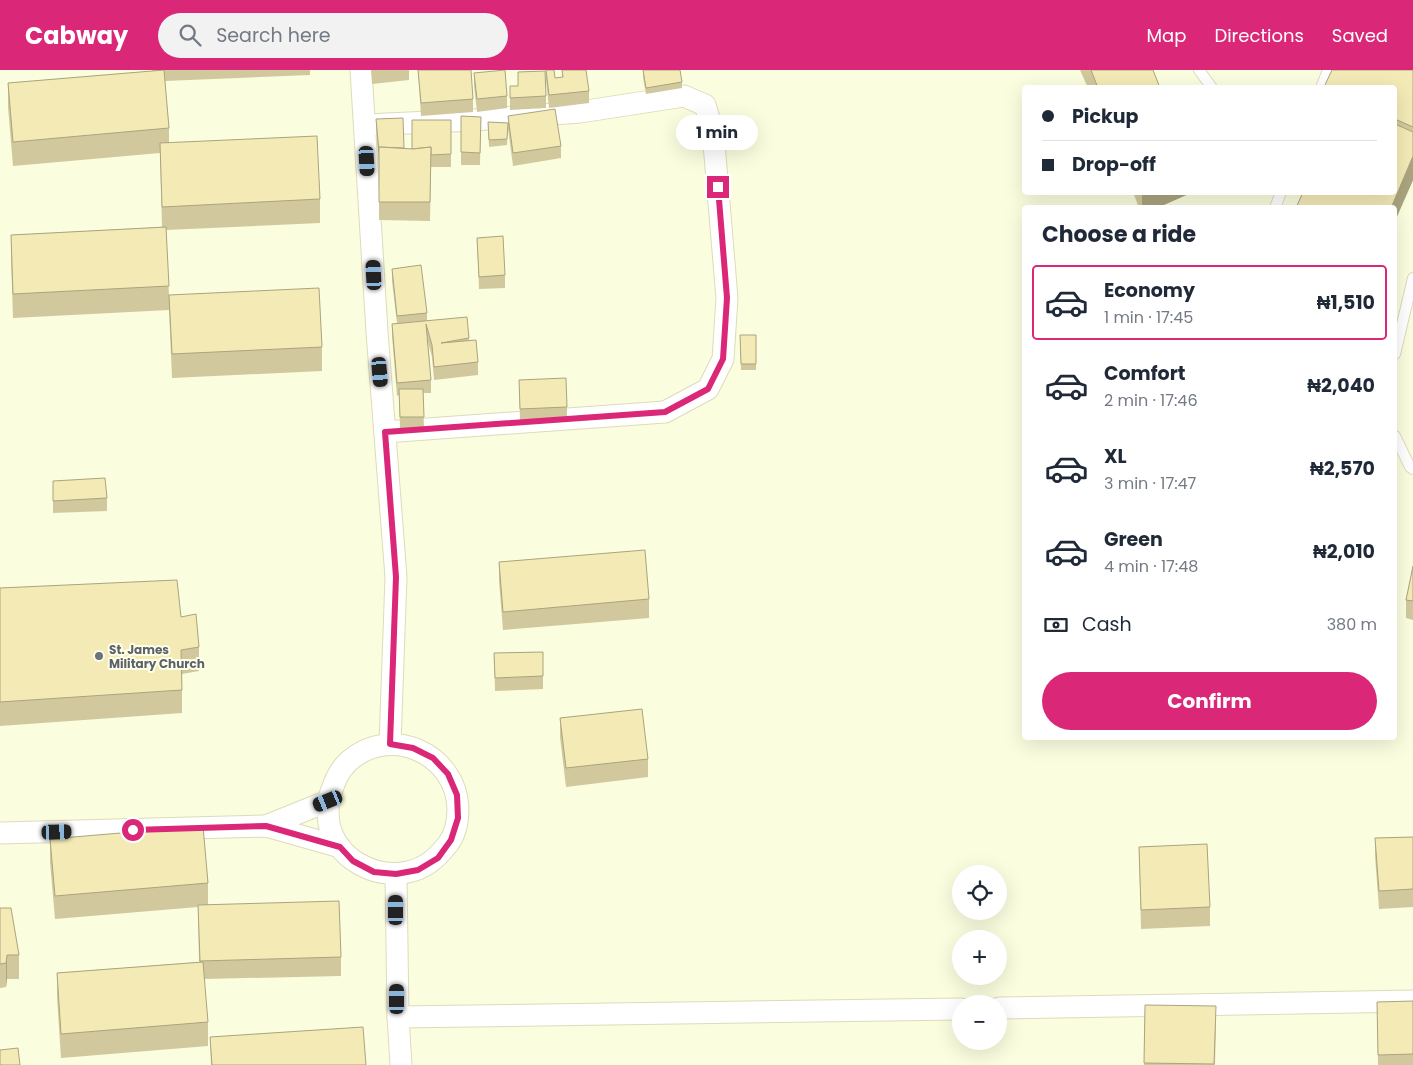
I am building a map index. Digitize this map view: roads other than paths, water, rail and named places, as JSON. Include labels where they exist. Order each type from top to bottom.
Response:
[{"type":"street","points":[[360,70],[396,577],[390,744]]},
{"type":"street","points":[[365,124],[474,120],[580,112],[684,96],[705,105],[713,132],[727,298],[723,359],[708,389],[665,412],[385,432]]},
{"type":"street","points":[[390,744],[413,748],[433,758],[448,774],[457,795],[458,818],[454,832],[451,840],[438,858],[418,870],[396,874],[374,872],[353,861],[340,847],[329,824],[328,801],[335,780],[349,762],[368,749],[390,744]]},
{"type":"street","points":[[266,826],[328,801]]},
{"type":"street","points":[[0,833],[266,826],[340,847]]},
{"type":"street","points":[[396,874],[398,1017],[401,1065]]},
{"type":"street","points":[[1007,1008],[1413,1001]]},
{"type":"street","points":[[398,1017],[952,1009]]},
{"type":"lane","points":[[1200,70],[1210,85]]},
{"type":"lane","points":[[1322,85],[1328,70]]},
{"type":"lane","points":[[1397,346],[1413,278]]},
{"type":"lane","points":[[1397,440],[1410,467],[1413,469]]},
{"type":"place","name":"St. James Military Church","points":[[99,656]]}]
